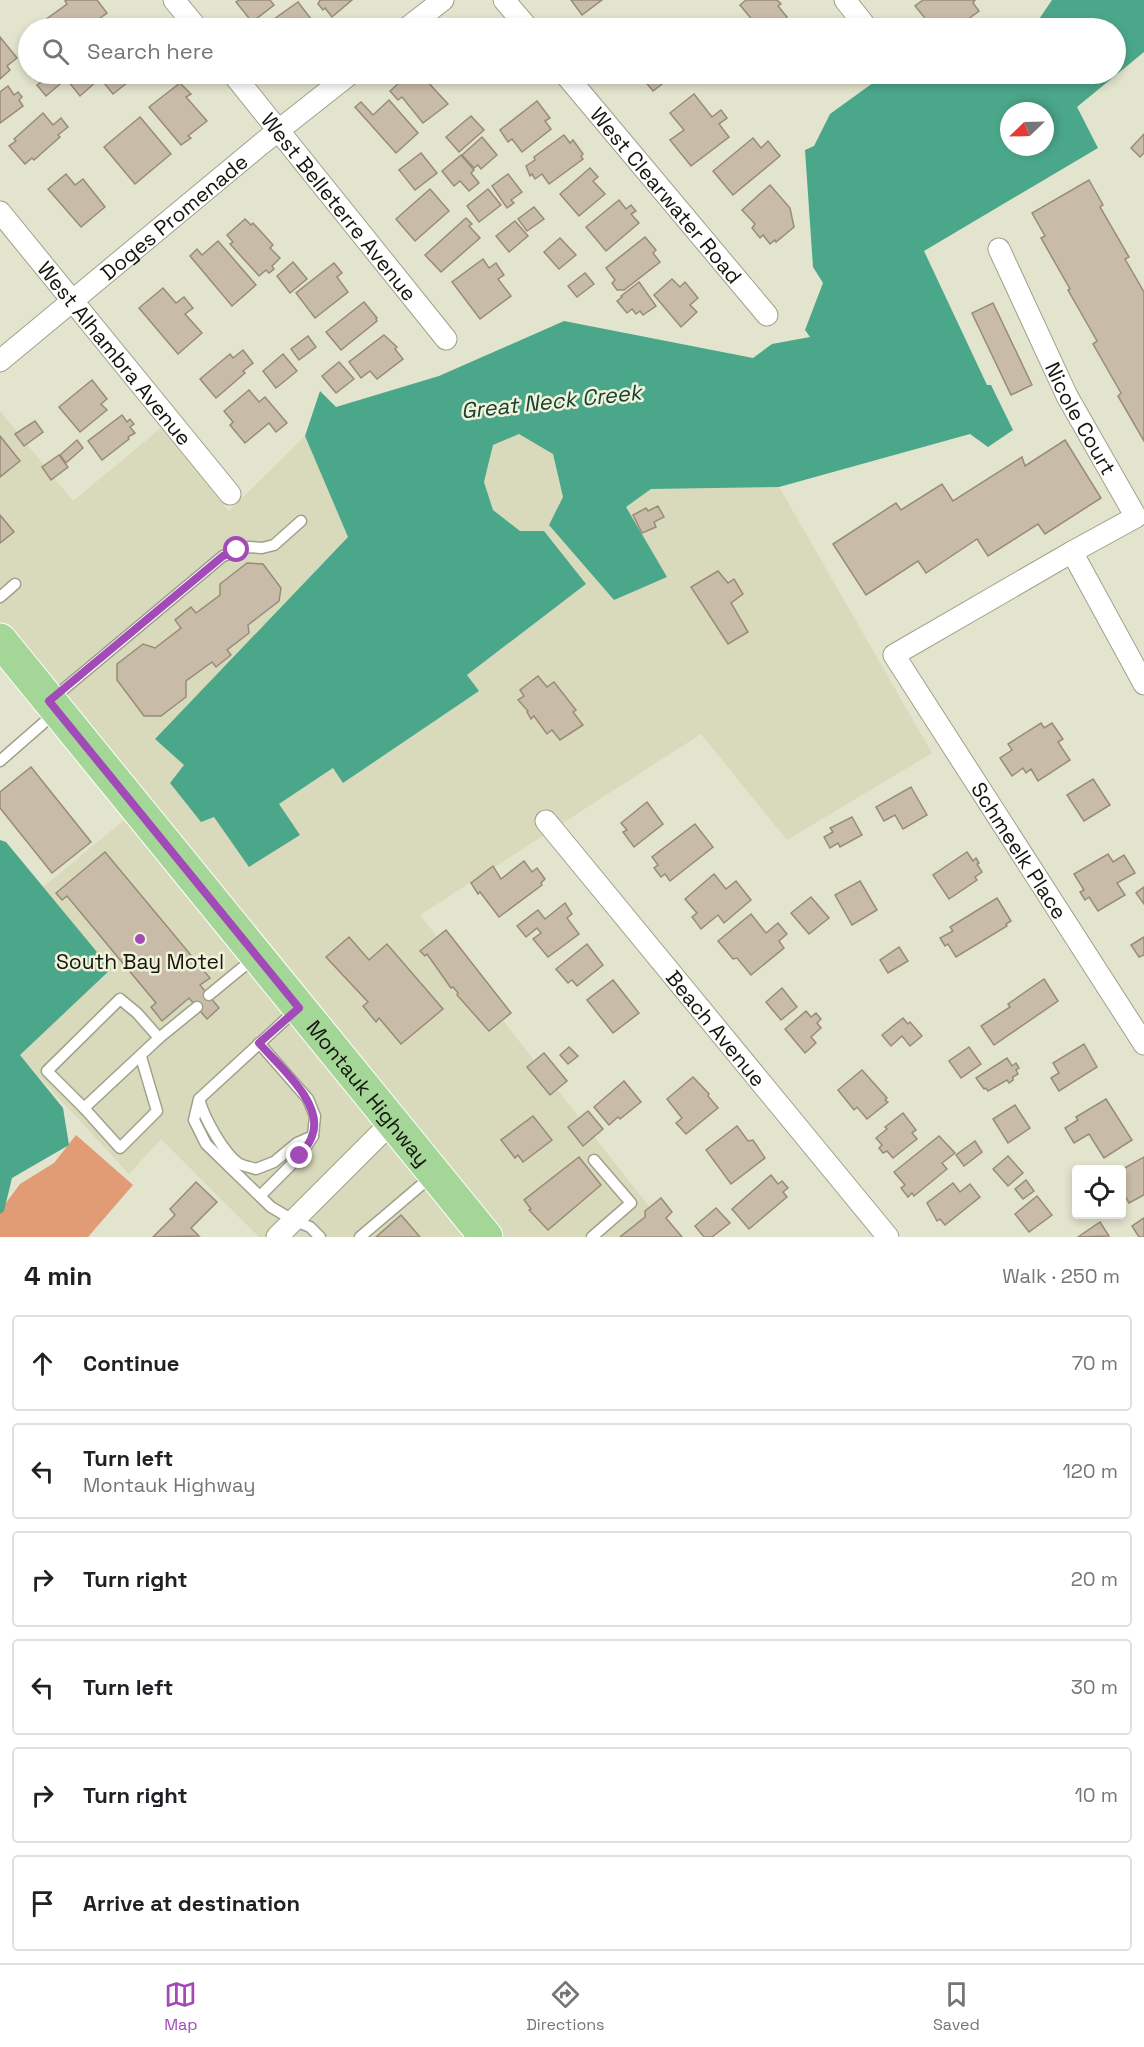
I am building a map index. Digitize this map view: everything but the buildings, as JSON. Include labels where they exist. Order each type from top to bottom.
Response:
[{"type":"main road","name":"Montauk Highway","points":[[0,640],[435,1173],[476,1230]]},
{"type":"street","points":[[174,0],[189,18]]},
{"type":"street","points":[[420,18],[443,0]]},
{"type":"street","points":[[504,0],[519,18]]},
{"type":"street","points":[[845,0],[859,18]]},
{"type":"street","name":"West Belleterre Avenue","points":[[241,84],[446,339]]},
{"type":"street","name":"Doges Promenade","points":[[0,361],[278,130],[337,84]]},
{"type":"street","name":"West Clearwater Road","points":[[573,84],[767,315]]},
{"type":"street","name":"West Alhambra Avenue","points":[[0,212],[230,494]]},
{"type":"street","name":"Nicole Court","points":[[999,249],[1067,396],[1136,517],[1071,552]]},
{"type":"street","points":[[1071,552],[1144,684]]},
{"type":"street","name":"Schmeelk Place","points":[[1071,552],[894,655],[1144,1044]]},
{"type":"street","name":"Beach Avenue","points":[[546,821],[888,1237]]},
{"type":"street","points":[[277,1237],[392,1122]]},
{"type":"lane","points":[[0,761],[53,706],[223,556],[249,547],[262,548],[274,545],[301,521]]},
{"type":"lane","points":[[0,597],[15,584]]},
{"type":"lane","points":[[209,995],[257,956]]},
{"type":"lane","points":[[141,1057],[157,1111],[120,1148],[47,1071],[120,999],[137,1013],[159,1038]]},
{"type":"lane","points":[[84,1108],[196,1007]]},
{"type":"lane","points":[[299,1008],[199,1099],[194,1120],[206,1144],[260,1196],[272,1207],[309,1227],[320,1237]]},
{"type":"lane","points":[[259,1043],[308,1099],[315,1116],[313,1136],[300,1156],[260,1196]]},
{"type":"lane","points":[[199,1099],[204,1118],[237,1162],[256,1170],[274,1162],[297,1143],[313,1136]]},
{"type":"lane","points":[[592,1237],[631,1203],[594,1160]]},
{"type":"lane","points":[[360,1237],[435,1173]]},
{"type":"shaded area","points":[[0,411],[73,501],[161,428],[229,511],[305,436],[348,537],[155,739],[184,765],[171,783],[214,817],[279,804],[334,768],[343,783],[479,691],[467,675],[586,584],[493,510],[484,482],[493,445],[519,434],[553,453],[563,497],[593,574],[614,600],[626,507],[651,489],[779,487],[932,753],[787,840],[701,734],[420,915],[673,1237],[259,1237],[161,1139],[129,1174],[19,1055],[111,969],[43,887],[141,806],[0,627]]},
{"type":"shaded area","points":[[76,1135],[133,1185],[88,1237],[0,1237],[0,1211],[20,1184],[54,1163]]},
{"type":"water","points":[[1052,0],[1144,0],[1144,52],[1126,67],[1126,18],[1040,18]]},
{"type":"water","name":"Great Neck Creek","points":[[871,84],[1105,84],[1077,107],[1098,148],[924,251],[987,385],[991,385],[1013,430],[988,447],[970,434],[779,487],[651,489],[626,507],[667,577],[614,600],[549,525],[563,497],[553,454],[519,434],[493,445],[484,482],[493,510],[520,531],[544,531],[586,584],[467,675],[479,691],[343,783],[333,768],[279,804],[300,835],[249,867],[214,817],[201,822],[170,783],[184,765],[155,739],[348,537],[305,436],[320,391],[336,407],[439,376],[564,321],[753,358],[772,344],[810,337],[805,330],[823,283],[813,267],[805,150],[814,146],[830,114]]},
{"type":"water","points":[[0,840],[6,842],[111,969],[20,1055],[63,1108],[69,1145],[12,1178],[4,1211],[0,1214]]},
{"type":"place","name":"South Bay Motel","points":[[140,939]]},
{"type":"route","points":[[237,550],[223,556],[49,701],[299,1008],[259,1043],[308,1099],[315,1116],[313,1136],[300,1156]]}]
